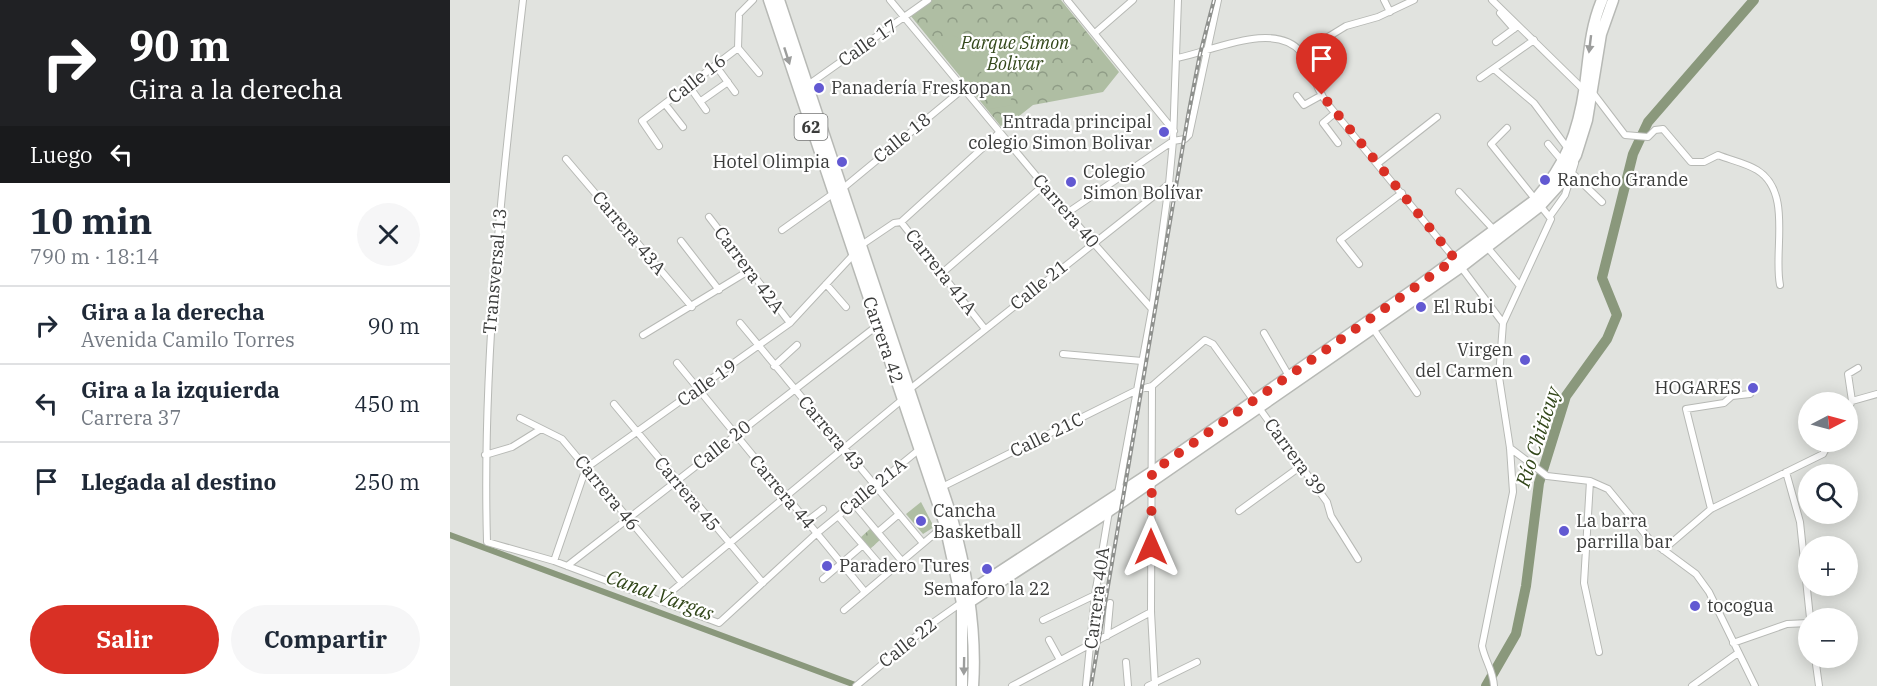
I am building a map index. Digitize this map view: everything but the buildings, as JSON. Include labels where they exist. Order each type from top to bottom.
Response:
[{"type":"main road","name":"Carrera 42","points":[[770,0],[838,191],[878,324],[921,448],[967,599],[962,686]]},
{"type":"main road","name":"Carrera 42","points":[[779,0],[808,85],[838,191]]},
{"type":"main road","points":[[1588,91],[1591,32],[1602,0]]},
{"type":"main road","points":[[1458,263],[1487,247],[1559,185],[1573,153],[1601,34],[1613,0]]},
{"type":"main road","points":[[967,599],[1152,476],[1458,263],[1495,231],[1538,203],[1563,162],[1573,153]]},
{"type":"main road","name":"Carrera 42","points":[[857,250],[910,389],[960,548],[974,664],[973,686]]},
{"type":"main road","points":[[1256,404],[1289,376],[1370,325]]},
{"type":"main road","points":[[1107,506],[1118,493],[1152,476]]},
{"type":"street","name":"Transversal 13","points":[[523,0],[493,287],[485,455],[487,542],[554,561]]},
{"type":"street","name":"Calle 16","points":[[659,146],[642,121],[738,48],[739,14],[753,0]]},
{"type":"street","name":"Carrera 40","points":[[890,0],[999,133],[1152,309]]},
{"type":"street","name":"Calle 17","points":[[808,85],[928,0]]},
{"type":"street","points":[[1067,0],[1174,131]]},
{"type":"street","points":[[1095,33],[1133,0]]},
{"type":"street","points":[[1118,493],[1152,309],[1169,184],[1174,131],[1178,0]]},
{"type":"street","points":[[1067,213],[1173,141],[1185,139],[1189,135],[1218,0]]},
{"type":"street","points":[[1384,0],[1390,12]]},
{"type":"street","points":[[1302,53],[1346,26],[1390,12],[1414,0]]},
{"type":"street","points":[[1495,3],[1516,28],[1534,40],[1588,91],[1625,135],[1648,137],[1655,130],[1663,129],[1691,162],[1704,162],[1718,155],[1763,175],[1775,195],[1779,213],[1780,285]]},
{"type":"street","points":[[1496,42],[1516,28]]},
{"type":"street","points":[[1177,58],[1205,53],[1245,40],[1280,37],[1302,53],[1322,95],[1335,113],[1402,192],[1503,323]]},
{"type":"street","points":[[1480,78],[1534,40]]},
{"type":"street","points":[[738,48],[759,73]]},
{"type":"street","points":[[716,66],[735,92]]},
{"type":"street","points":[[1494,69],[1534,103],[1573,153],[1574,174],[1561,202],[1550,216]]},
{"type":"street","points":[[701,101],[728,82]]},
{"type":"street","points":[[689,86],[706,110]]},
{"type":"street","name":"Calle 18","points":[[782,230],[838,191],[963,89]]},
{"type":"street","points":[[1297,96],[1304,105],[1322,95]]},
{"type":"street","points":[[665,104],[683,127]]},
{"type":"street","points":[[1335,113],[1323,122],[1338,143]]},
{"type":"street","points":[[1377,164],[1437,117]]},
{"type":"street","points":[[1494,686],[1492,668],[1484,657],[1482,646],[1514,492],[1499,377],[1503,323],[1551,222],[1550,216],[1491,144],[1507,128]]},
{"type":"street","name":"Calle 19","points":[[586,468],[790,323],[857,250],[897,223],[999,133]]},
{"type":"street","points":[[1548,144],[1563,162]]},
{"type":"street","name":"Carrera 43A","points":[[566,159],[692,307]]},
{"type":"street","points":[[1574,174],[1602,202]]},
{"type":"street","name":"Calle 21","points":[[910,389],[1092,242],[1169,184]]},
{"type":"street","points":[[941,274],[1044,185]]},
{"type":"street","points":[[1359,264],[1341,243],[1341,238],[1402,192]]},
{"type":"street","points":[[1459,192],[1495,231]]},
{"type":"street","name":"Carrera 42A","points":[[709,217],[790,323]]},
{"type":"street","name":"Carrera 41A","points":[[897,223],[985,329]]},
{"type":"street","points":[[681,241],[719,290]]},
{"type":"street","points":[[1487,247],[1520,286]]},
{"type":"street","points":[[643,335],[750,270]]},
{"type":"street","points":[[826,284],[846,307]]},
{"type":"street","name":"Carrera 43","points":[[740,323],[923,543]]},
{"type":"street","name":"Calle 20","points":[[567,566],[878,324]]},
{"type":"street","points":[[1370,325],[1416,393]]},
{"type":"street","points":[[1264,333],[1289,376]]},
{"type":"street","name":"Carrera 39","points":[[1152,386],[1199,344],[1205,340],[1210,341],[1327,502],[1331,516],[1358,559]]},
{"type":"street","points":[[774,366],[797,345]]},
{"type":"street","points":[[1063,354],[1142,361]]},
{"type":"street","name":"Carrera 44","points":[[677,363],[865,592]]},
{"type":"street","points":[[1851,392],[1848,374],[1858,368]]},
{"type":"street","points":[[1152,386],[1153,685],[1197,662]]},
{"type":"street","name":"Calle 21C","points":[[942,487],[1137,390],[1152,386]]},
{"type":"street","points":[[1711,509],[1686,409],[1724,404],[1732,396],[1750,394]]},
{"type":"street","points":[[1858,399],[1877,394]]},
{"type":"street","points":[[586,468],[554,561],[660,601],[903,399]]},
{"type":"street","name":"Carrera 45","points":[[614,404],[729,545],[763,583]]},
{"type":"street","name":"Carrera 46","points":[[520,418],[562,439],[682,583]]},
{"type":"street","points":[[485,455],[512,447],[541,429]]},
{"type":"street","name":"Calle 21A","points":[[660,601],[719,623],[816,534],[921,448]]},
{"type":"street","points":[[1510,448],[1536,470],[1547,476],[1590,481],[1608,489],[1650,540],[1695,574],[1709,592],[1755,686]]},
{"type":"street","points":[[1663,550],[1711,509],[1824,452]]},
{"type":"street","points":[[1239,511],[1301,466]]},
{"type":"street","points":[[1786,472],[1800,522],[1809,608]]},
{"type":"street","points":[[1590,481],[1584,583],[1599,652]]},
{"type":"street","points":[[853,503],[902,560]]},
{"type":"street","name":"Carrera 40A","points":[[1086,686],[1107,506]]},
{"type":"street","points":[[806,522],[823,509]]},
{"type":"street","points":[[878,532],[899,514]]},
{"type":"street","points":[[838,516],[887,573]]},
{"type":"street","points":[[844,610],[945,525]]},
{"type":"street","points":[[823,579],[863,544]]},
{"type":"street","points":[[1042,620],[1095,595]]},
{"type":"street","name":"Calle 22","points":[[858,683],[967,599]]},
{"type":"street","points":[[1107,636],[1110,603]]},
{"type":"street","points":[[1012,686],[1151,612]]},
{"type":"street","points":[[1733,643],[1787,624],[1798,624]]},
{"type":"street","points":[[1049,640],[1060,660]]},
{"type":"street","points":[[1692,686],[1738,652]]},
{"type":"street","points":[[1126,662],[1128,686]]},
{"type":"street","points":[[1817,668],[1819,686]]},
{"type":"green space","name":"Parque Simon Bolivar","points":[[932,0],[1061,0],[1119,72],[1103,92],[1033,105],[1003,129],[910,15]]},
{"type":"green space","points":[[952,35],[965,40],[967,53],[978,57],[979,54],[1003,50],[1012,105],[990,109],[981,71],[971,79],[959,74],[957,61],[945,57],[942,44]]},
{"type":"green space","name":"Cancha Basketball","points":[[921,502],[934,527],[923,534],[906,514]]},
{"type":"green space","points":[[871,528],[881,539],[870,549],[860,538]]},
{"type":"waterway","name":"Río Chiticuy","points":[[1486,686],[1516,634],[1526,586],[1539,483],[1566,396],[1607,339],[1617,315],[1602,278],[1633,154],[1648,122],[1754,0]]},
{"type":"waterway","name":"Canal Vargas","points":[[450,535],[858,686]]},
{"type":"railway","points":[[1091,686],[1188,116],[1200,54],[1214,0]]},
{"type":"place","name":"Panadería Freskopan","points":[[819,88]]},
{"type":"place","name":"Entrada principal colegio Simon Bolivar","points":[[1164,132]]},
{"type":"place","name":"Hotel Olimpia","points":[[842,162]]},
{"type":"place","name":"Rancho Grande","points":[[1545,180]]},
{"type":"place","name":"Colegio Simon Bolívar","points":[[1071,182]]},
{"type":"place","name":"El Rubi","points":[[1421,307]]},
{"type":"place","name":"Virgen del Carmen","points":[[1525,360]]},
{"type":"place","name":"HOGARES","points":[[1753,388]]},
{"type":"place","name":"Cancha Basketball","points":[[921,521]]},
{"type":"place","name":"La barra parrilla bar","points":[[1564,531]]},
{"type":"place","name":"Paradero Tures","points":[[827,566]]},
{"type":"place","name":"Semaforo la 22","points":[[987,569]]},
{"type":"place","name":"tocogua","points":[[1695,606]]},
{"type":"route","points":[[1151,547],[1152,472],[1455,259],[1434,229],[1377,164],[1322,95]]}]
